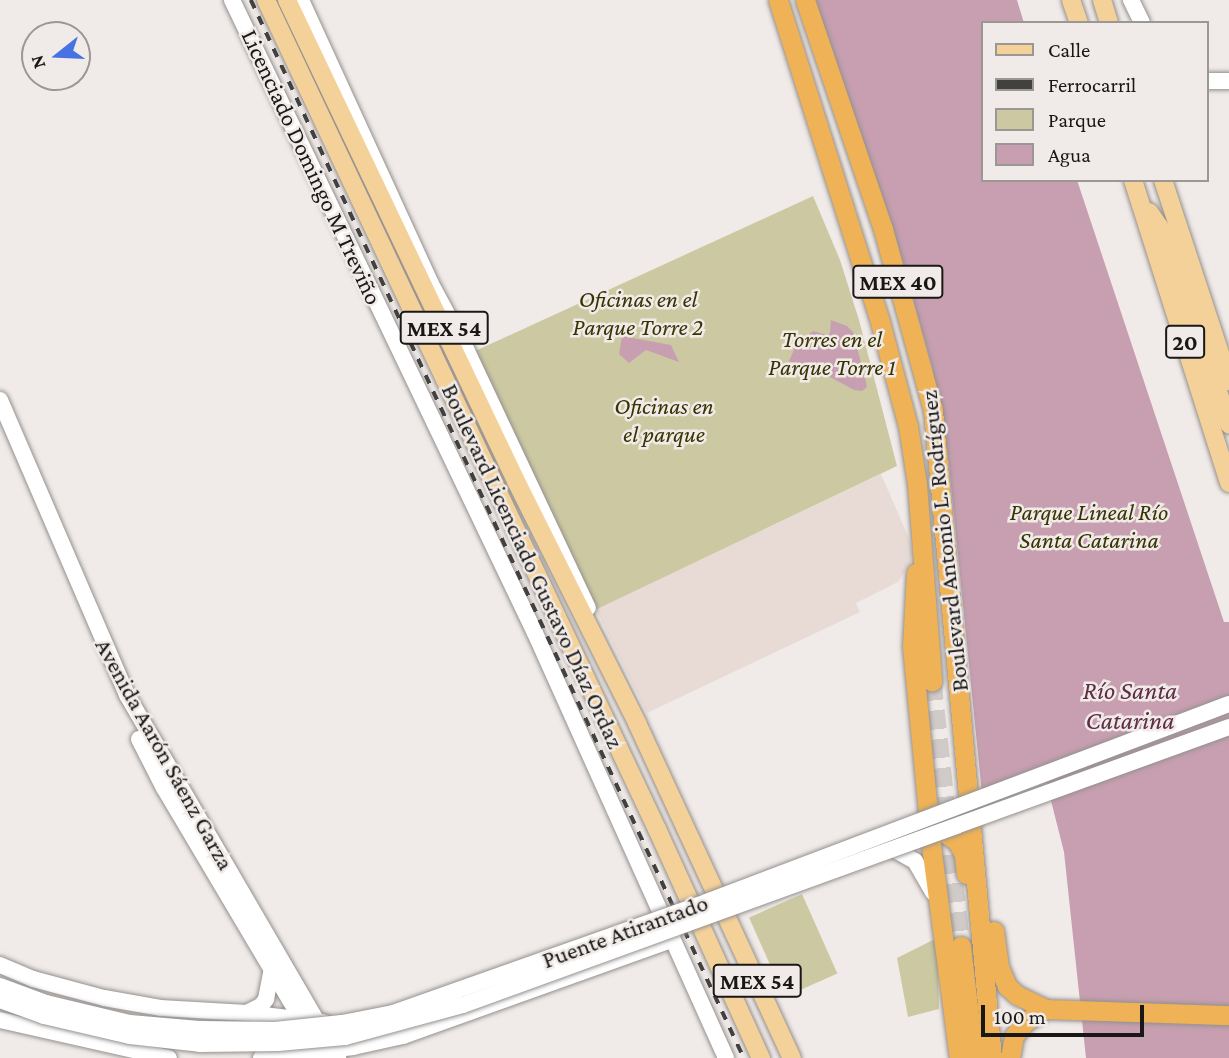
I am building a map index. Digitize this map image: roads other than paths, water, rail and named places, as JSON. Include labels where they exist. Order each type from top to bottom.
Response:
[{"type":"highway","name":"Boulevard Antonio L. Rodríguez","points":[[778,0],[895,370],[912,446],[922,531],[932,681]]},
{"type":"highway","name":"Boulevard Antonio L. Rodríguez","points":[[805,0],[883,229],[923,365],[939,456],[992,1058]]},
{"type":"highway","points":[[922,531],[911,618],[929,827],[959,1058]]},
{"type":"highway","points":[[929,827],[945,819],[957,800],[943,620],[945,585],[950,573]]},
{"type":"highway","points":[[926,797],[940,809],[951,806],[957,800]]},
{"type":"highway","points":[[929,827],[953,838],[964,855],[975,949],[989,1020]]},
{"type":"highway","points":[[976,860],[988,890],[1002,977],[1017,995],[1047,1009],[1229,1015]]},
{"type":"highway","points":[[961,946],[974,1058]]},
{"type":"highway","points":[[1010,1058],[1014,1036],[1025,1022],[1047,1009]]},
{"type":"main road","name":"Licenciado Domingo M Treviño","points":[[232,0],[500,558],[670,922]]},
{"type":"main road","name":"Boulevard Licenciado Gustavo Díaz Ordaz","points":[[266,0],[557,615],[761,1058]]},
{"type":"main road","name":"Boulevard Licenciado Gustavo Díaz Ordaz","points":[[287,0],[602,654],[792,1058]]},
{"type":"main road","name":"Boulevard Licenciado Gustavo Díaz Ordaz","points":[[301,0],[432,284],[466,349],[572,572],[595,625],[602,654]]},
{"type":"main road","points":[[1071,0],[1078,21]]},
{"type":"main road","points":[[1102,0],[1108,21]]},
{"type":"main road","points":[[1131,0],[1141,21]]},
{"type":"main road","points":[[1208,81],[1229,81]]},
{"type":"main road","name":"20","points":[[1134,182],[1229,483]]},
{"type":"main road","name":"20","points":[[1164,182],[1229,381]]},
{"type":"main road","points":[[1141,202],[1157,220],[1165,235],[1229,424]]},
{"type":"main road","name":"Avenida Aarón Sáenz Garza","points":[[0,400],[127,695],[308,1019]]},
{"type":"main road","name":"Avenida Aarón Sáenz Garza","points":[[0,427],[112,685],[164,788],[272,968],[335,1053]]},
{"type":"main road","points":[[557,615],[571,623],[588,654],[602,654]]},
{"type":"main road","name":"Puente Atirantado","points":[[0,986],[46,1003],[130,1023],[199,1029],[275,1030],[342,1023],[393,1013],[706,902],[1229,704]]},
{"type":"main road","name":"Puente Atirantado","points":[[0,1000],[44,1016],[130,1036],[200,1044],[278,1043],[345,1037],[463,1005],[1229,727]]},
{"type":"main road","points":[[0,965],[33,979],[104,998],[160,1008],[308,1019],[396,1019],[721,905],[929,827]]},
{"type":"main road","points":[[884,844],[915,861],[924,872],[939,904]]},
{"type":"main road","points":[[670,922],[671,940],[726,1058]]},
{"type":"main road","points":[[261,1058],[335,1053],[403,1037],[671,940]]},
{"type":"main road","points":[[247,1013],[261,1006],[266,999],[272,968]]},
{"type":"main road","points":[[160,1008],[149,1025],[152,1046],[163,1057]]},
{"type":"main road","points":[[0,1020],[163,1057]]},
{"type":"water","name":"Río Santa Catarina","points":[[815,0],[1017,0],[1023,21],[981,21],[981,182],[1078,182],[1224,622],[1229,622],[1229,1058],[1086,1058],[1064,852],[1046,781],[983,804],[948,456],[932,367],[903,264]]},
{"type":"water","points":[[831,320],[847,326],[853,332],[867,387],[862,391],[854,390],[830,377],[796,369],[789,361],[797,343],[813,331],[827,335],[830,333]]},
{"type":"water","points":[[622,336],[671,345],[679,362],[646,350],[629,363],[619,354]]},
{"type":"tunnel","points":[[932,681],[961,946]]},
{"type":"railway","points":[[251,0],[744,1058]]},
{"type":"park label","name":"Oficinas en el Parque Torre 2","points":[[638,313]]},
{"type":"park label","name":"Torres en el Parque Torre 1","points":[[832,353]]},
{"type":"park label","name":"Oficinas en el parque","points":[[664,420]]},
{"type":"park label","name":"Parque Lineal Río Santa Catarina","points":[[1089,526]]}]
